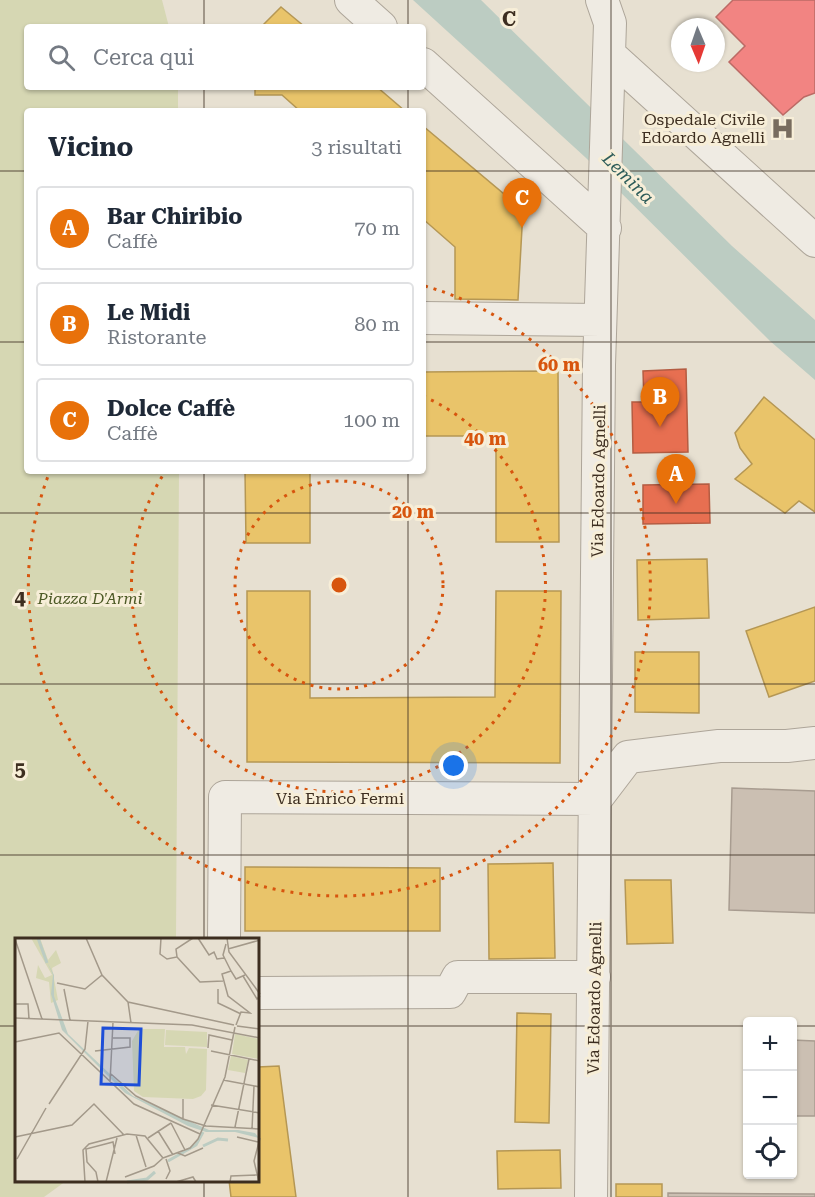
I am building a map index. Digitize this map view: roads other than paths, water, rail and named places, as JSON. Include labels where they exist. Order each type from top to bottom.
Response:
[{"type":"street","points":[[351,0],[378,24]]},
{"type":"street","name":"Via Edoardo Agnelli","points":[[591,1197],[600,320],[610,55],[610,23],[602,0]]},
{"type":"street","points":[[610,55],[815,241]]},
{"type":"street","points":[[426,67],[605,228]]},
{"type":"street","points":[[426,318],[600,320]]},
{"type":"street","points":[[596,799],[628,757],[718,746],[787,746],[815,743]]},
{"type":"street","name":"Via Enrico Fermi","points":[[224,938],[225,797],[596,799]]},
{"type":"street","points":[[260,993],[450,992],[458,977],[594,977]]},
{"type":"water","name":"Lemina","points":[[413,0],[481,0],[732,246],[815,320],[815,380],[770,341],[585,157]]},
{"type":"place","name":"Ospedale Civile Edoardo Agnelli","points":[[783,128]]},
{"type":"place","name":"Dolce Caffè","points":[[522,228]]},
{"type":"place","name":"Le Midi","points":[[660,427]]},
{"type":"place","name":"Bar Chiribio","points":[[676,504]]},
{"type":"park label","name":"Piazza D'Armi","points":[[90,598]]}]
